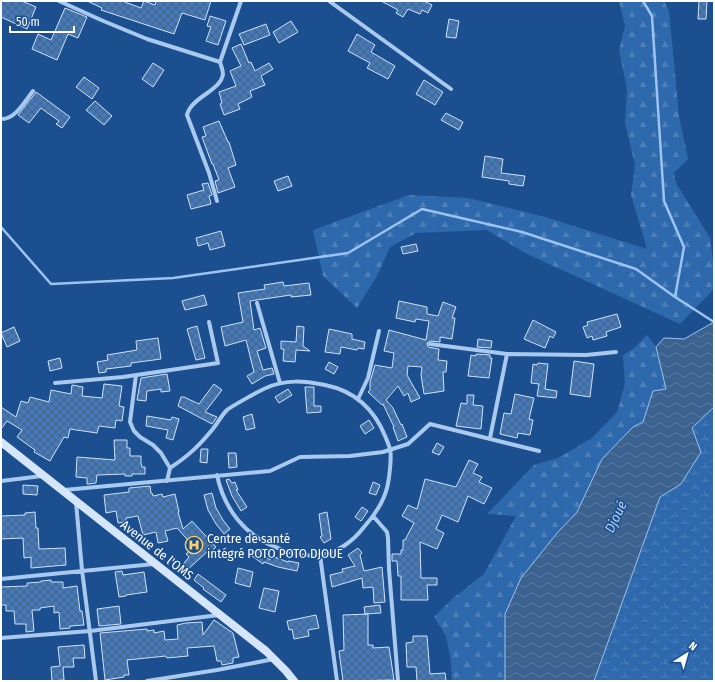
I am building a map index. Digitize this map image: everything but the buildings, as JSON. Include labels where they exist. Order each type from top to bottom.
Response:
[{"type":"street","points":[[59,1],[147,39],[220,62]]},
{"type":"street","points":[[217,201],[209,173],[187,115],[188,110],[194,103],[217,85],[221,80],[223,73],[220,62],[241,1]]},
{"type":"street","points":[[329,1],[451,89]]},
{"type":"street","points":[[1,119],[10,117],[21,107],[32,91]]},
{"type":"street","points":[[257,302],[280,383]]},
{"type":"street","points":[[55,382],[136,374],[218,363],[209,322]]},
{"type":"street","points":[[358,399],[368,378],[379,331]]},
{"type":"street","points":[[430,344],[507,354],[586,355],[616,352]]},
{"type":"street","points":[[490,438],[507,354]]},
{"type":"street","points":[[136,374],[130,422],[134,431],[140,437],[153,445],[161,453],[170,468]]},
{"type":"street","points":[[167,481],[170,468],[193,451],[212,430],[227,410],[265,388],[280,383],[304,381],[338,388],[358,399],[374,415],[381,427],[390,450],[387,489],[379,507],[358,534],[349,542],[336,550],[320,555],[281,550],[266,544],[252,534],[226,504],[220,491],[217,476]]},
{"type":"street","points":[[62,490],[270,471],[300,457],[368,455],[408,444],[430,424],[539,451]]},
{"type":"street","name":"Avenue de l'OMS","points":[[1,442],[221,615],[274,659],[294,681]]},
{"type":"street","points":[[1,481],[44,476]]},
{"type":"street","points":[[76,501],[82,570],[96,681]]},
{"type":"street","points":[[373,516],[387,532],[388,538],[389,576],[398,681]]},
{"type":"street","points":[[320,555],[337,681]]},
{"type":"street","points":[[1,579],[155,564]]},
{"type":"street","points":[[1,638],[90,631],[221,615]]},
{"type":"street","points":[[147,681],[274,659]]},
{"type":"green space","points":[[619,1],[664,1],[669,11],[679,116],[688,159],[674,173],[676,183],[710,238],[714,270],[714,289],[680,324],[525,253],[487,230],[416,233],[390,247],[377,276],[357,308],[323,276],[313,230],[409,195],[468,198],[545,217],[647,249],[631,195],[635,165],[625,123],[627,90],[619,50],[625,26]]},
{"type":"green space","points":[[647,335],[656,347],[666,389],[653,391],[643,422],[633,427],[602,459],[577,512],[558,532],[505,615],[505,681],[452,681],[451,661],[446,636],[434,617],[452,599],[484,574],[516,516],[487,514],[534,465],[558,458],[592,438],[617,412],[625,384],[623,355],[634,348]]},
{"type":"green space","points":[[714,407],[714,681],[594,681],[660,497],[681,484],[692,428]]},
{"type":"water","name":"Djoué","points":[[714,322],[714,407],[692,428],[701,452],[681,484],[660,497],[594,681],[505,681],[505,614],[521,578],[558,532],[577,512],[602,459],[633,427],[643,422],[653,391],[666,389],[656,347],[664,338],[684,339]]},
{"type":"waterway","points":[[643,1],[652,16],[664,201],[684,247],[675,297]]},
{"type":"waterway","points":[[1,227],[51,284],[173,278],[348,253],[422,209],[522,232],[636,269],[675,297],[714,322]]},
{"type":"place","name":"Centre de santé intégré POTO POTO DJOUE","points":[[194,545]]}]
